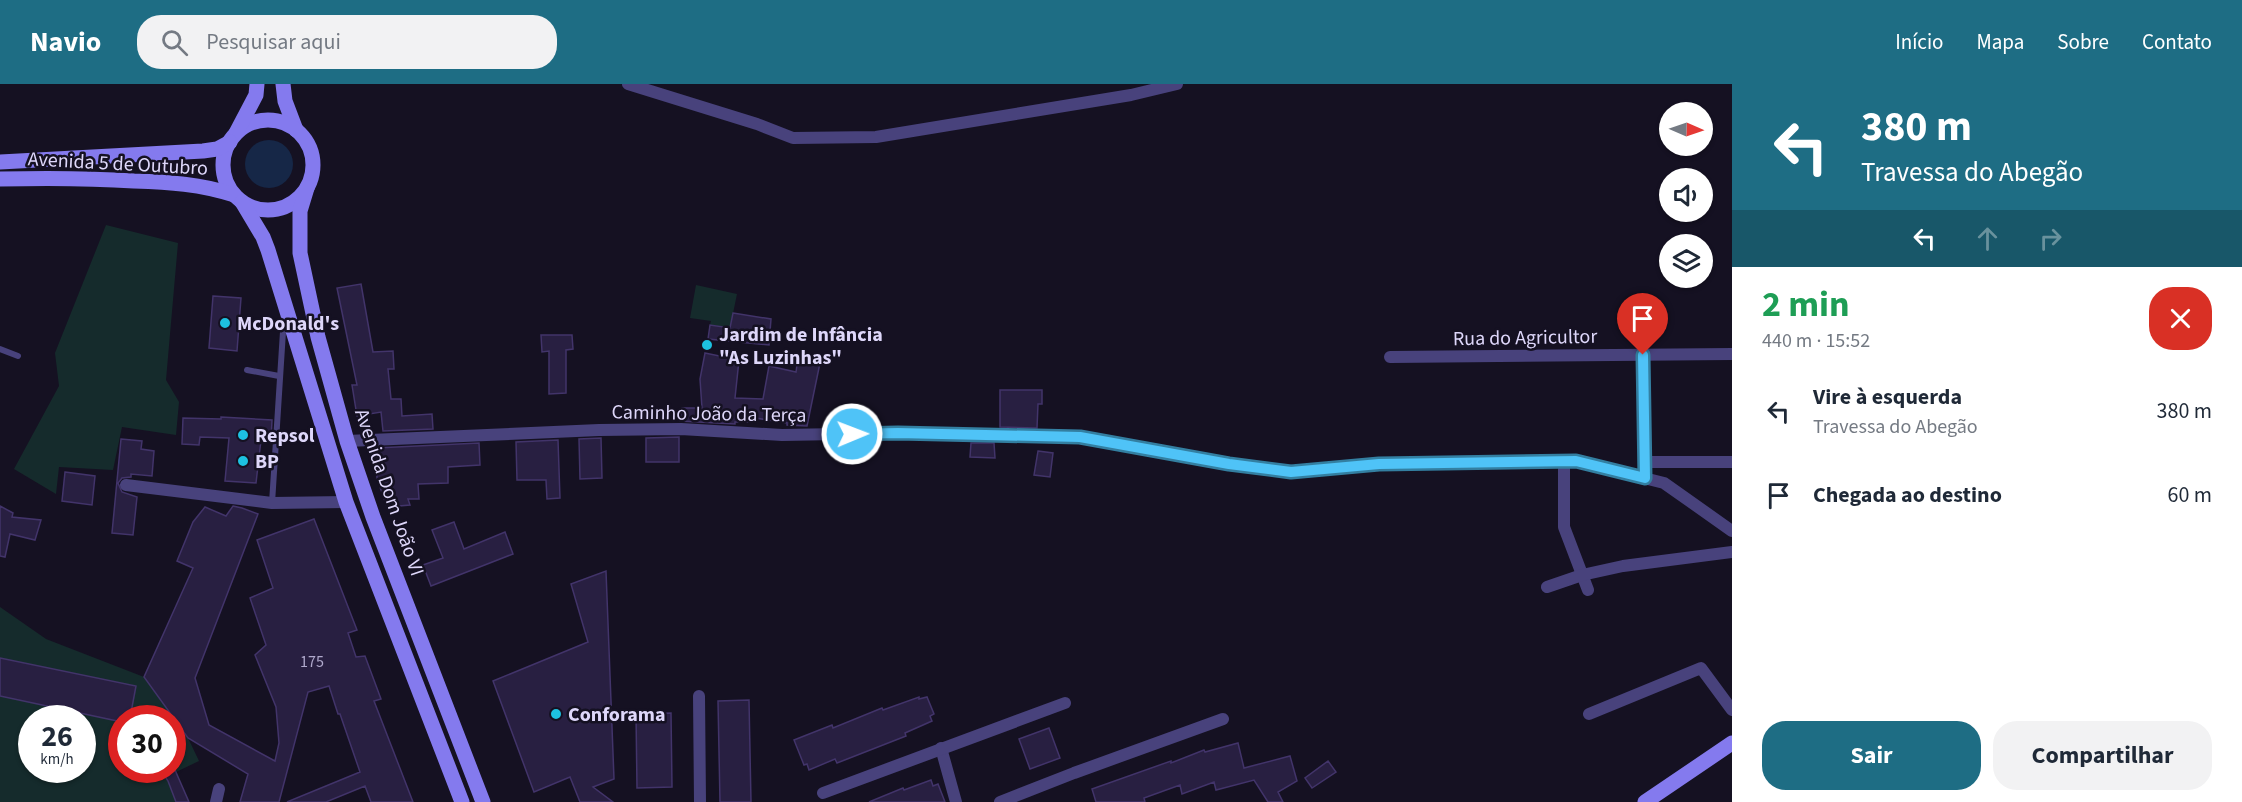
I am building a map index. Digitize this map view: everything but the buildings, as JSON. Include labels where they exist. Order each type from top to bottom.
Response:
[{"type":"main road","name":"Avenida Dom João VI","points":[[257,84],[256,95],[224,155],[223,168],[226,180],[263,237],[286,303],[346,502],[462,802]]},
{"type":"main road","name":"Avenida Dom João VI","points":[[283,84],[285,101],[296,130],[307,143],[312,159],[312,174],[299,219],[300,253],[318,337],[347,441],[373,517],[483,802]]},
{"type":"main road","points":[[232,139],[248,125],[264,121],[280,122],[296,130]]},
{"type":"main road","name":"Avenida 5 de Outubro","points":[[0,162],[204,151],[217,148],[232,139]]},
{"type":"main road","name":"Avenida 5 de Outubro","points":[[0,179],[76,178],[201,185],[238,198]]},
{"type":"main road","points":[[238,198],[260,209],[276,210],[296,201],[307,188]]},
{"type":"main road","points":[[1645,802],[1732,743]]},
{"type":"street","points":[[628,84],[757,124],[794,138],[876,137],[1131,95],[1177,84]]},
{"type":"street","name":"Rua do Agricultor","points":[[1390,357],[1732,354]]},
{"type":"street","points":[[1643,355],[1645,478]]},
{"type":"street","name":"Caminho João da Terça","points":[[347,441],[599,430],[681,429],[782,435],[898,433],[1080,437],[1229,464],[1291,472],[1379,464],[1576,461],[1664,483],[1732,531]]},
{"type":"street","points":[[1564,461],[1564,527],[1588,590]]},
{"type":"street","points":[[1645,462],[1732,462]]},
{"type":"street","points":[[126,485],[272,503],[346,502]]},
{"type":"street","points":[[1547,587],[1582,575],[1623,566],[1732,552]]},
{"type":"street","points":[[1589,714],[1701,668],[1732,710]]},
{"type":"street","points":[[699,696],[700,802]]},
{"type":"street","points":[[823,793],[1065,703]]},
{"type":"street","points":[[1000,802],[1223,719]]},
{"type":"street","points":[[941,748],[956,802]]},
{"type":"street","points":[[216,802],[219,789]]},
{"type":"lane","points":[[272,503],[279,376],[286,303]]},
{"type":"lane","points":[[0,349],[18,356]]},
{"type":"lane","points":[[247,370],[279,376]]},
{"type":"green space","points":[[106,225],[178,243],[166,380],[179,402],[176,435],[122,427],[113,470],[59,467],[56,494],[14,469],[59,386],[55,353]]},
{"type":"green space","points":[[696,285],[737,294],[730,328],[710,325],[711,321],[690,318]]},
{"type":"green space","points":[[0,607],[46,639],[144,677],[164,705],[108,705],[108,783],[181,783],[189,802],[0,802]]},
{"type":"green space","points":[[186,735],[188,738],[199,761],[186,767]]},
{"type":"water","points":[[269,140],[286,147],[293,164],[286,181],[269,188],[252,181],[245,164],[252,147]]},
{"type":"place","name":"McDonald's","points":[[225,323]]},
{"type":"place","name":"Jardim de Infância \"As Luzinhas\"","points":[[707,345]]},
{"type":"place","name":"Repsol","points":[[243,435]]},
{"type":"place","name":"BP","points":[[243,461]]},
{"type":"place","name":"Conforama","points":[[556,714]]},
{"type":"route","points":[[852,434],[1080,437],[1229,464],[1291,472],[1379,464],[1576,461],[1645,478],[1643,355]]}]
